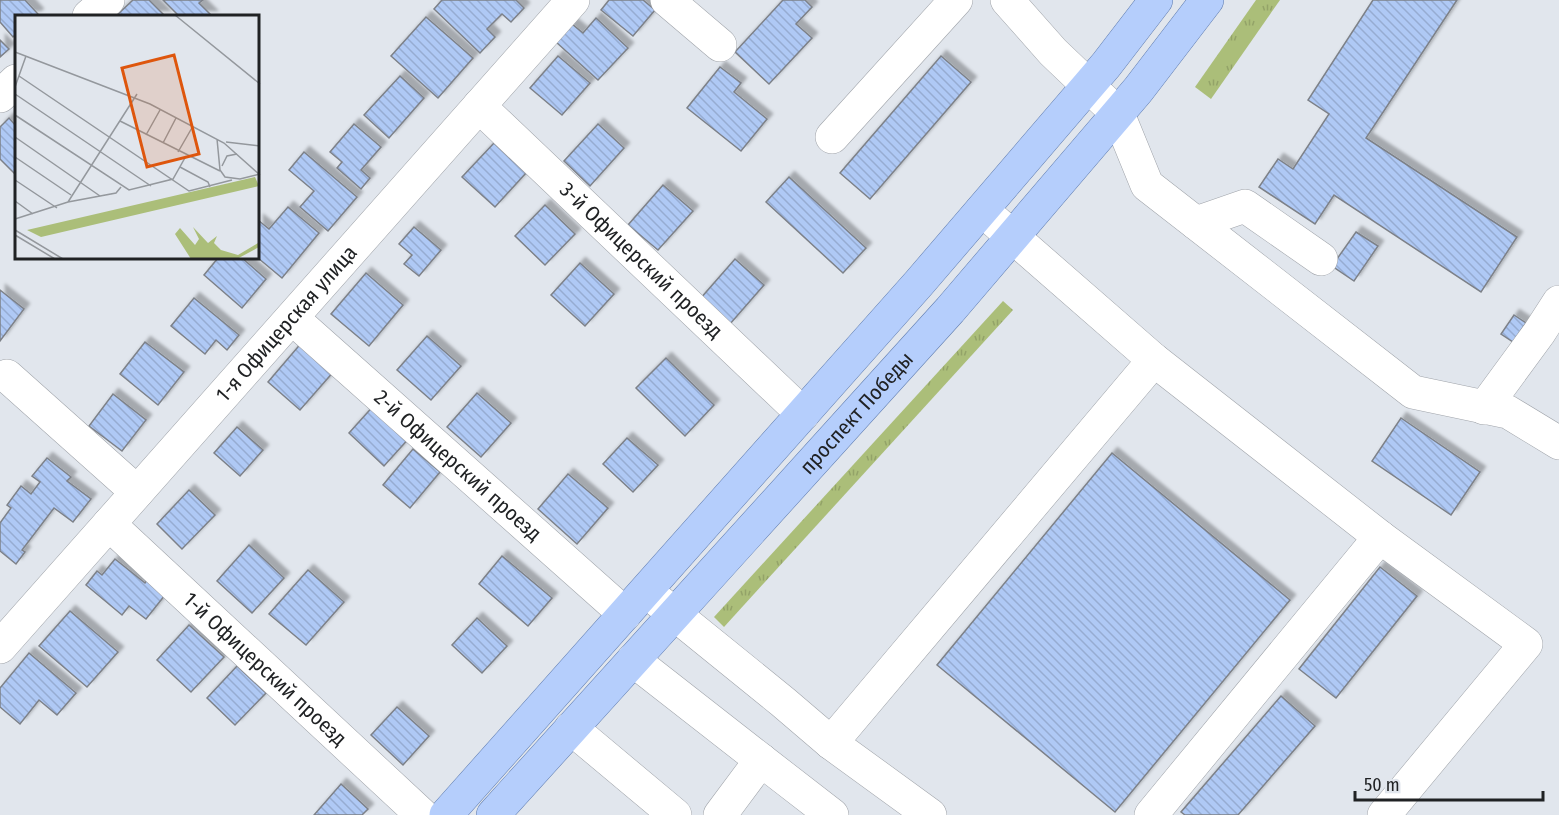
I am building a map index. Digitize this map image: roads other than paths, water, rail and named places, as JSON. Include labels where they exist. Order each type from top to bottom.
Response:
[{"type":"main road","name":"проспект Победы","points":[[446,815],[982,210],[1088,86],[1156,0]]},
{"type":"main road","name":"проспект Победы","points":[[493,815],[950,310],[1138,90],[1207,0]]},
{"type":"street","points":[[90,15],[108,0]]},
{"type":"street","name":"1-я Офицерская улица","points":[[6,628],[109,524],[573,0]]},
{"type":"street","points":[[667,0],[720,45]]},
{"type":"street","points":[[832,137],[956,0]]},
{"type":"street","points":[[1006,0],[1053,52],[1118,114],[1148,185],[1413,392],[1508,412],[1559,443]]},
{"type":"street","points":[[0,96],[15,82]]},
{"type":"street","name":"3-й Офицерский проезд","points":[[479,106],[803,414]]},
{"type":"street","points":[[1196,223],[1245,206],[1321,259]]},
{"type":"street","points":[[982,210],[1154,360],[1380,537],[1526,644],[1383,815]]},
{"type":"street","points":[[1484,408],[1549,340],[1559,302]]},
{"type":"street","name":"2-й Офицерский проезд","points":[[292,318],[635,602],[674,614],[831,743],[930,815]]},
{"type":"street","points":[[831,743],[1154,360]]},
{"type":"street","points":[[7,376],[137,492]]},
{"type":"street","name":"1-й Офицерский проезд","points":[[109,524],[422,815]]},
{"type":"street","points":[[1151,815],[1380,537]]},
{"type":"street","points":[[633,660],[832,815]]},
{"type":"street","points":[[571,728],[675,815]]},
{"type":"street","points":[[720,815],[761,760]]}]
